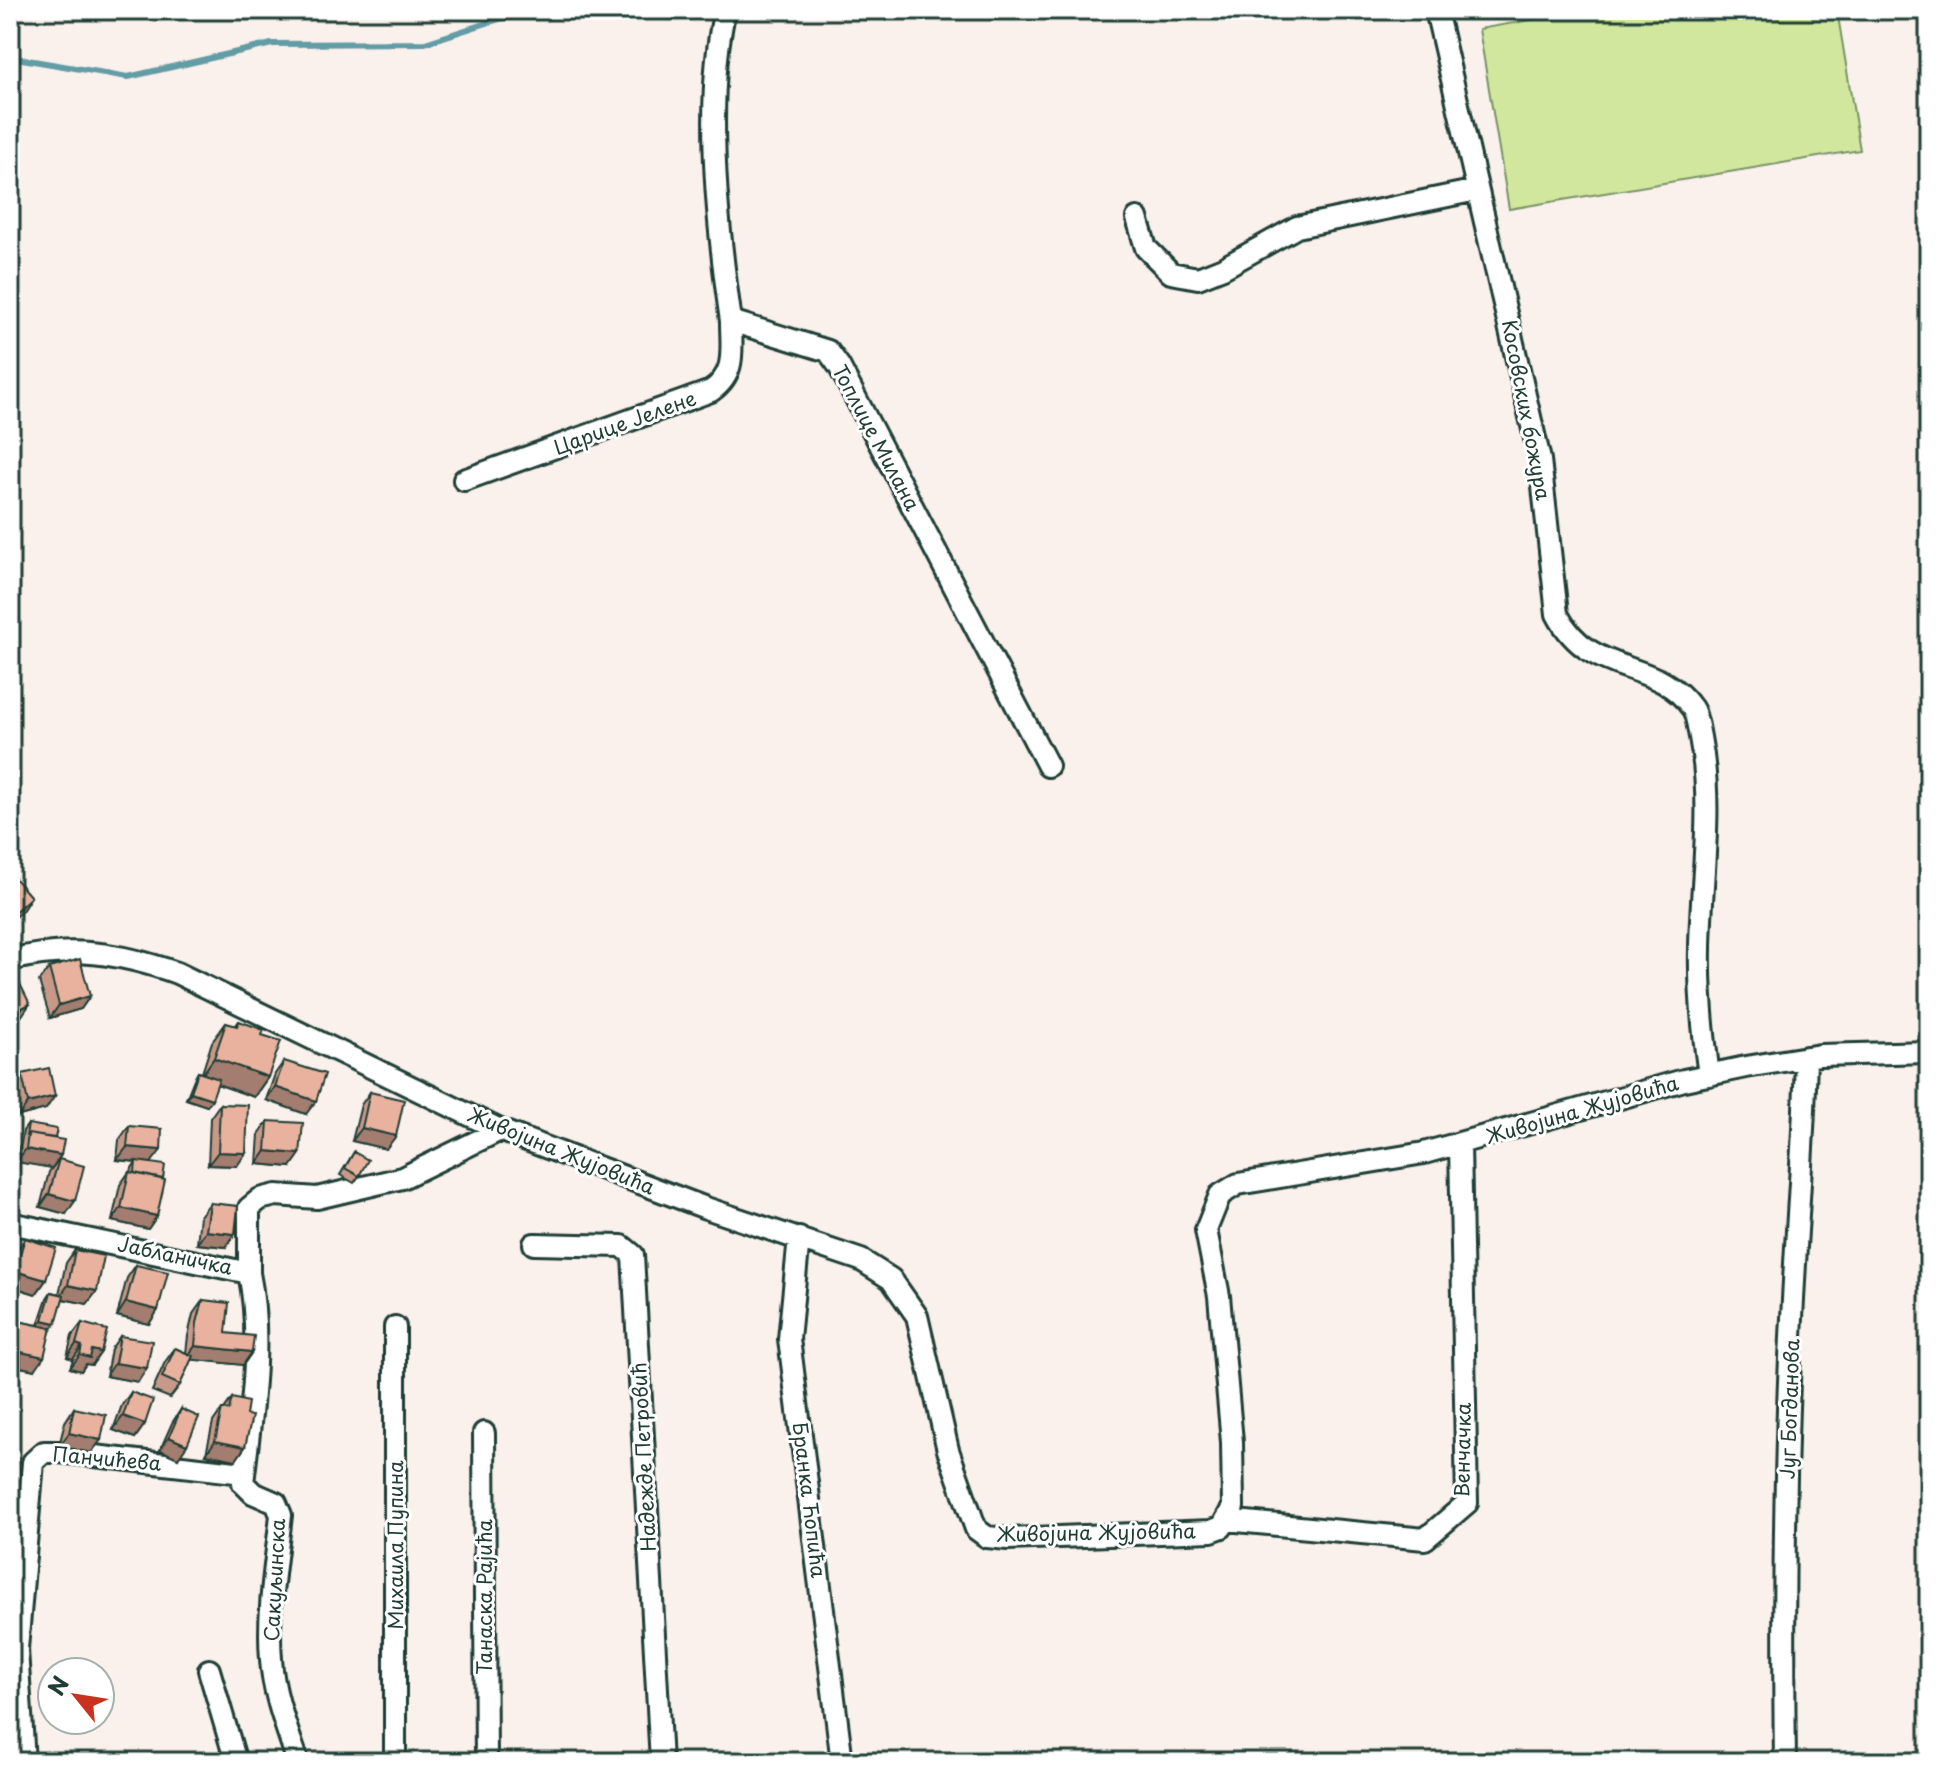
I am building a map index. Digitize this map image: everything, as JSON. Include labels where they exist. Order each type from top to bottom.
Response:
[{"type":"street","points":[[725,10],[718,39],[716,104],[721,248],[731,321]]},
{"type":"street","name":"Косовских божура","points":[[1436,10],[1540,460],[1557,614],[1567,634],[1588,653],[1670,686],[1694,709],[1708,780],[1700,1012],[1709,1075]]},
{"type":"street","points":[[1137,218],[1146,248],[1171,273],[1198,278],[1223,268],[1297,227],[1477,190]]},
{"type":"street","name":"Царице Јелене","points":[[464,480],[711,391],[724,382],[731,370],[731,321]]},
{"type":"street","name":"Топлице Милана","points":[[731,321],[828,351],[839,366],[1048,766]]},
{"type":"street","name":"Живојина Жујовића","points":[[10,960],[76,952],[125,955],[177,973],[500,1130],[706,1208],[861,1260],[891,1279],[917,1316],[948,1450],[976,1529],[987,1537],[1008,1539],[1211,1531],[1222,1527],[1233,1507],[1232,1442],[1219,1296],[1206,1230],[1220,1195],[1238,1184],[1424,1153],[1709,1075],[1806,1057],[1929,1052]]},
{"type":"street","name":"Југ Богданова","points":[[1785,1762],[1784,1647],[1792,1317],[1804,1147],[1806,1057]]},
{"type":"street","name":"Јабланичка","points":[[10,1223],[249,1273],[249,1208],[260,1199],[276,1195],[317,1198],[402,1178],[500,1130]]},
{"type":"street","name":"Венчачка","points":[[1226,1520],[1425,1539],[1467,1503],[1460,1144]]},
{"type":"street","name":"Бранка Ћопића","points":[[799,1238],[789,1339],[842,1762]]},
{"type":"street","name":"Надежде Петровић","points":[[534,1244],[622,1246],[633,1255],[661,1762]]},
{"type":"street","points":[[244,1473],[256,1323],[249,1273]]},
{"type":"street","name":"Михаила Пупина","points":[[395,1327],[395,1762]]},
{"type":"street","name":"Танаска Рајића","points":[[484,1433],[486,1762]]},
{"type":"street","name":"Панчићева","points":[[24,1762],[17,1649],[33,1462],[44,1452],[59,1452],[244,1473]]},
{"type":"street","name":"Сакуљинска","points":[[244,1473],[243,1483],[253,1493],[276,1503],[281,1515],[271,1619],[271,1661],[278,1702],[298,1762]]},
{"type":"street","points":[[209,1670],[236,1762]]},
{"type":"green space","points":[[1588,10],[1837,10],[1860,150],[1509,209],[1479,29]]},
{"type":"building","points":[[10,873],[31,897],[10,916]]},
{"type":"building","points":[[80,959],[90,996],[59,1005],[49,968]]},
{"type":"building","points":[[15,974],[30,1004],[10,1014],[10,976]]},
{"type":"building","points":[[239,1021],[264,1030],[262,1035],[281,1041],[268,1077],[214,1058],[226,1023],[237,1026]]},
{"type":"building","points":[[284,1061],[325,1074],[316,1101],[275,1087]]},
{"type":"building","points":[[49,1068],[55,1096],[28,1103],[22,1074]]},
{"type":"building","points":[[198,1072],[219,1079],[212,1099],[191,1092]]},
{"type":"building","points":[[370,1092],[404,1100],[396,1136],[362,1128]]},
{"type":"building","points":[[220,1104],[248,1105],[246,1153],[218,1152]]},
{"type":"building","points":[[268,1121],[303,1123],[300,1154],[266,1151]]},
{"type":"building","points":[[28,1124],[57,1129],[55,1138],[28,1134],[26,1137]]},
{"type":"building","points":[[129,1126],[162,1129],[161,1150],[127,1147]]},
{"type":"building","points":[[28,1134],[64,1140],[61,1155],[26,1149]]},
{"type":"building","points":[[354,1152],[368,1160],[359,1176],[345,1168]]},
{"type":"building","points":[[10,1153],[20,1154],[16,1192],[10,1191]]},
{"type":"building","points":[[59,1159],[84,1166],[75,1201],[49,1194]]},
{"type":"building","points":[[136,1161],[165,1165],[163,1179],[135,1173]]},
{"type":"building","points":[[129,1172],[165,1180],[157,1216],[121,1208]]},
{"type":"building","points":[[210,1203],[238,1206],[235,1234],[206,1231]]},
{"type":"building","points":[[25,1238],[56,1248],[46,1280],[15,1271]]},
{"type":"building","points":[[75,1250],[104,1256],[97,1291],[68,1285]]},
{"type":"building","points":[[136,1265],[168,1272],[158,1310],[126,1302]]},
{"type":"building","points":[[51,1292],[64,1295],[56,1323],[43,1320]]},
{"type":"building","points":[[203,1300],[229,1303],[226,1333],[254,1336],[252,1352],[195,1346]]},
{"type":"building","points":[[18,1321],[51,1328],[44,1357],[12,1350]]},
{"type":"building","points":[[82,1323],[107,1330],[101,1352],[92,1350],[90,1358],[80,1355],[82,1346],[76,1344]]},
{"type":"building","points":[[120,1336],[152,1341],[147,1368],[115,1363]]},
{"type":"building","points":[[175,1348],[193,1356],[180,1385],[162,1377]]},
{"type":"building","points":[[131,1392],[153,1400],[145,1424],[123,1416]]},
{"type":"building","points":[[232,1398],[248,1402],[246,1415],[252,1416],[245,1447],[215,1441],[222,1409],[229,1410]]},
{"type":"building","points":[[74,1408],[106,1415],[101,1440],[69,1433]]},
{"type":"building","points":[[181,1409],[199,1417],[187,1445],[169,1437]]},
{"type":"waterway","points":[[10,57],[128,77],[272,44],[425,43],[527,10]]}]
